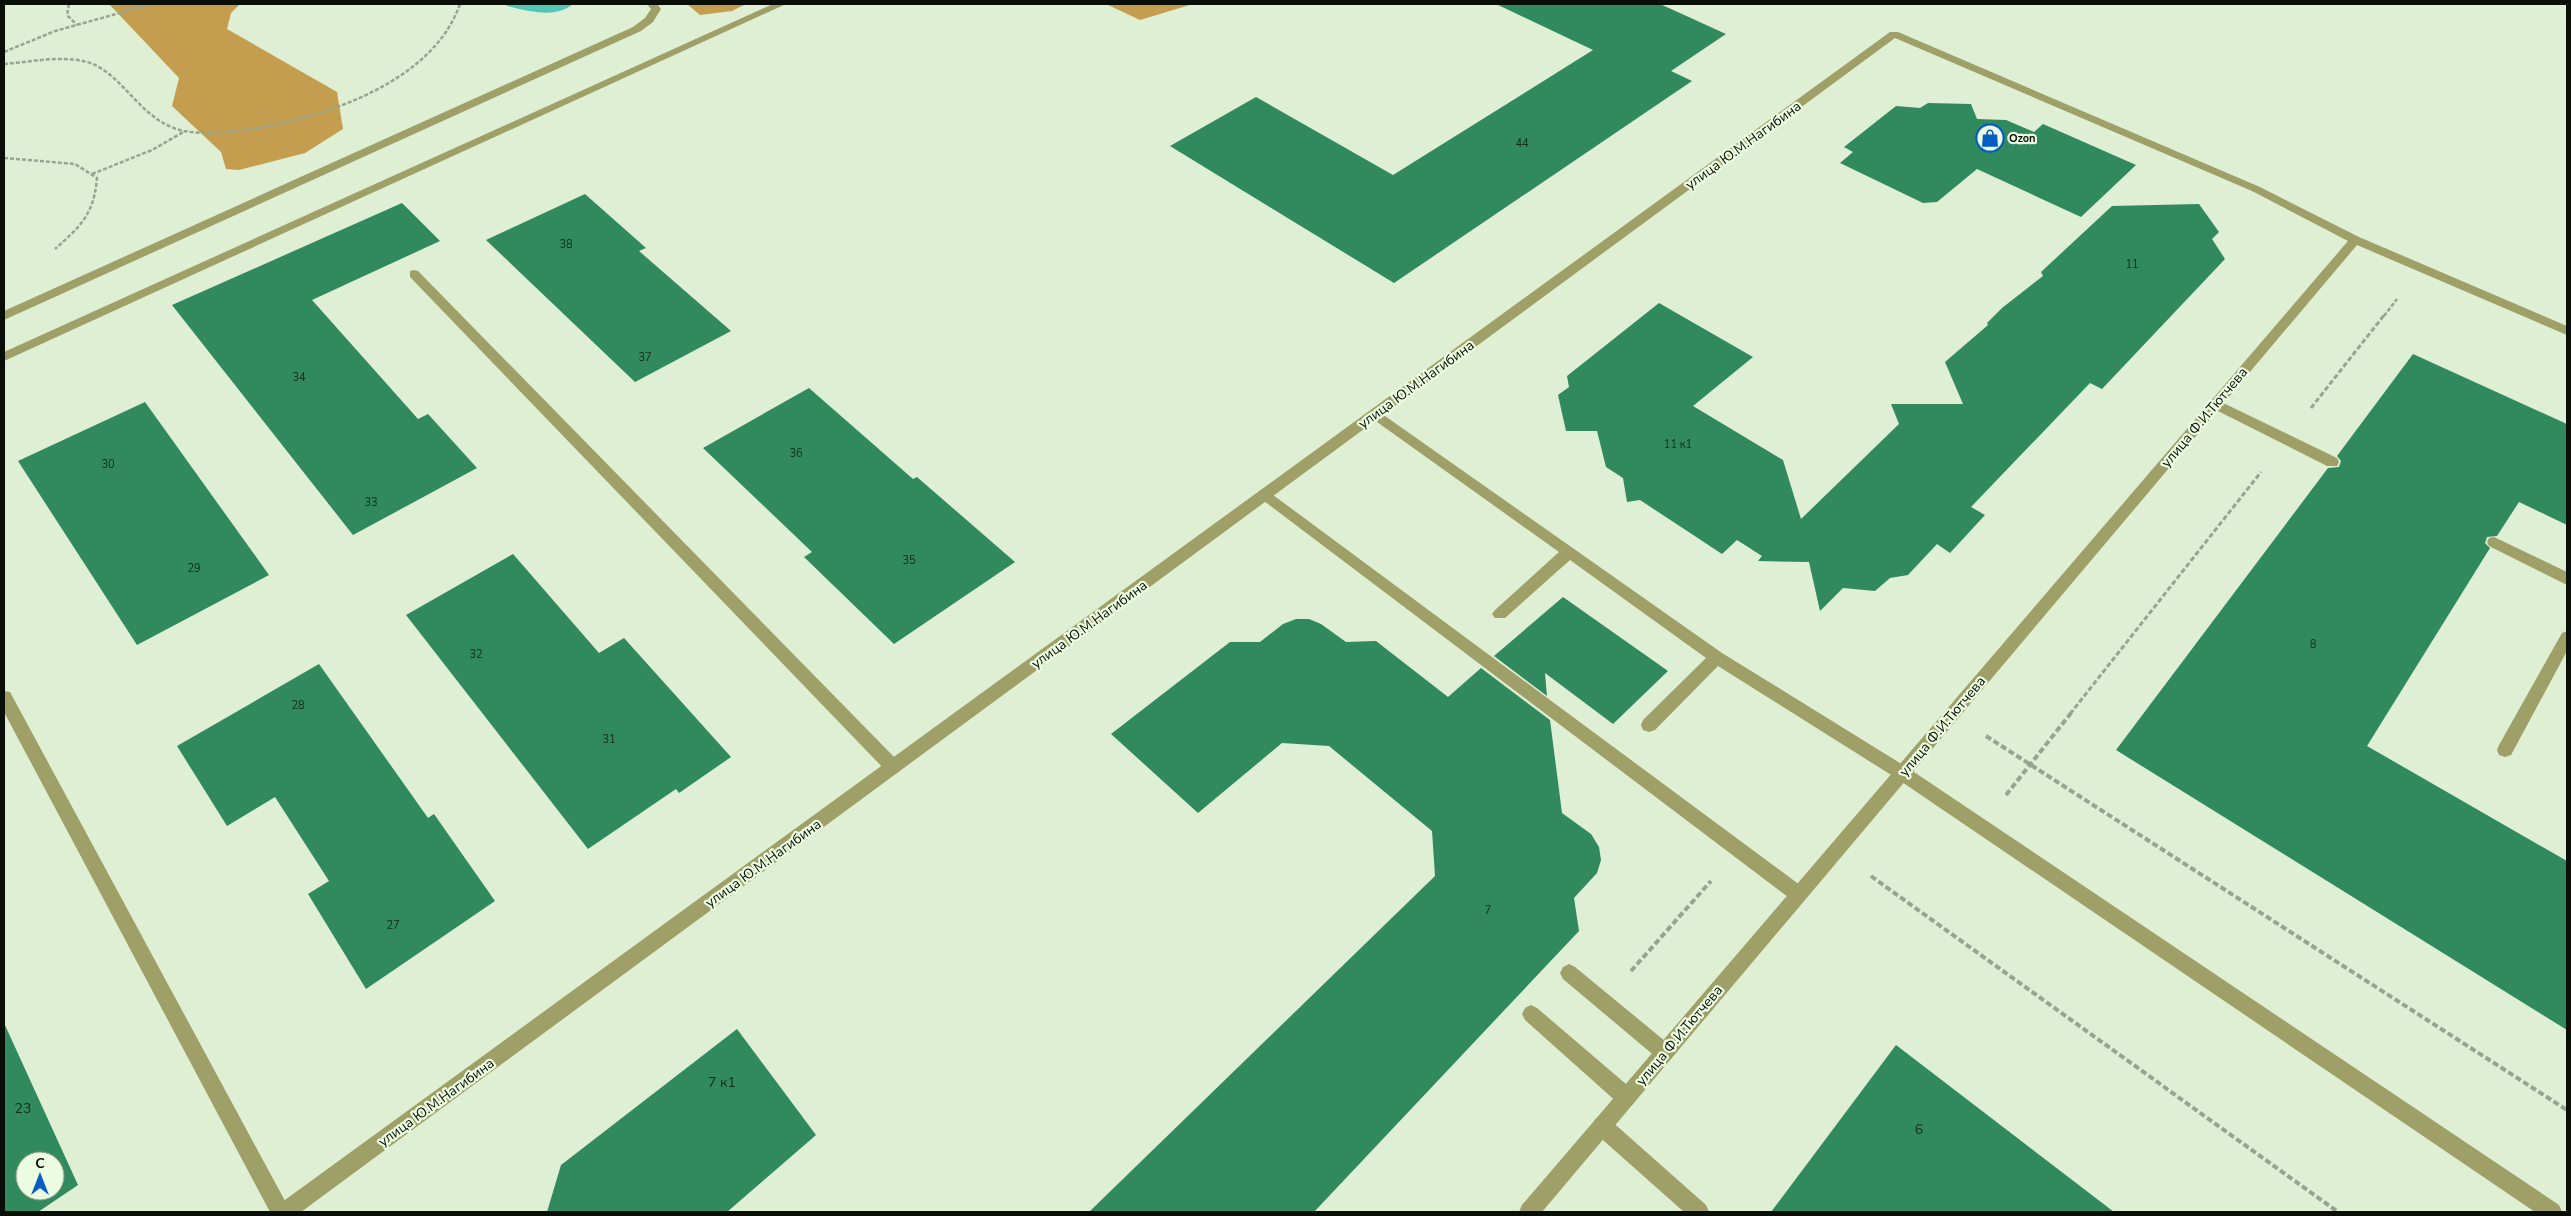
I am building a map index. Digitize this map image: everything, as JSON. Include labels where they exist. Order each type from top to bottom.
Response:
[{"type":"street","points":[[4,316],[637,28],[649,20],[656,9],[652,4]]},
{"type":"street","points":[[4,357],[781,4]]},
{"type":"street","name":"улица Ю.М.Нагибина","points":[[285,1212],[1894,34],[2256,189],[2354,240]]},
{"type":"street","points":[[2354,240],[2567,331]]},
{"type":"street","name":"улица Ф.И.Тютчева","points":[[1529,1212],[2354,240]]},
{"type":"street","points":[[414,274],[893,768]]},
{"type":"street","points":[[2215,404],[2332,462]]},
{"type":"street","points":[[1375,414],[1568,554],[1716,657],[1902,773],[2552,1212]]},
{"type":"street","points":[[1265,494],[1798,894]]},
{"type":"street","points":[[2494,542],[2567,579]]},
{"type":"street","points":[[1500,614],[1568,554]]},
{"type":"street","points":[[2505,750],[2567,637]]},
{"type":"street","points":[[1649,725],[1716,657]]},
{"type":"street","points":[[4,697],[281,1212]]},
{"type":"street","points":[[1569,973],[1664,1052]]},
{"type":"street","points":[[1531,1014],[1626,1097]]},
{"type":"street","points":[[1602,1126],[1699,1212]]},
{"type":"path","points":[[69,4],[67,15],[77,25]]},
{"type":"path","points":[[4,52],[77,25],[152,4]]},
{"type":"path","points":[[4,64],[44,60],[88,62],[166,126],[203,134],[248,130],[315,114],[367,95],[418,63],[448,30],[460,4]]},
{"type":"path","points":[[91,174],[138,158],[166,144],[186,130]]},
{"type":"path","points":[[4,158],[75,164],[97,178],[96,201],[82,225],[54,250]]},
{"type":"path","points":[[2003,798],[2072,710]]},
{"type":"path","points":[[1952,714],[2567,1110]]},
{"type":"path","points":[[1836,851],[2338,1212]]},
{"type":"path","points":[[1604,1002],[1711,881],[1703,875]]},
{"type":"shaded area","points":[[109,4],[240,4],[231,13],[227,29],[337,92],[343,129],[305,153],[239,170],[226,169],[221,152],[172,106],[179,78]]},
{"type":"shaded area","points":[[687,4],[746,4],[732,11],[700,15]]},
{"type":"shaded area","points":[[1106,4],[1193,4],[1140,20]]},
{"type":"water","points":[[506,4],[573,4],[566,9],[550,13],[523,10],[507,6]]},
{"type":"building","points":[[1496,4],[1660,4],[1726,34],[1671,71],[1692,81],[1394,283],[1170,146],[1256,97],[1393,175],[1593,50]]},
{"type":"building","points":[[1928,103],[1971,104],[1977,119],[2006,120],[2034,132],[2043,124],[2136,165],[2081,217],[1977,169],[1937,202],[1923,203],[1840,163],[1853,152],[1844,147],[1896,106],[1920,108]]},
{"type":"building","points":[[585,194],[646,248],[639,251],[731,331],[635,382],[486,240]]},
{"type":"building","points":[[402,203],[440,241],[312,300],[418,419],[428,414],[477,468],[353,535],[172,305]]},
{"type":"building","points":[[2199,204],[2219,232],[2212,239],[2225,259],[2102,389],[2090,383],[1971,507],[1985,515],[1950,553],[1937,544],[1908,575],[1890,578],[1875,591],[1843,588],[1820,611],[1809,562],[1758,561],[1762,556],[1737,540],[1722,554],[1640,500],[1627,502],[1623,478],[1606,467],[1597,431],[1566,431],[1558,395],[1569,387],[1567,376],[1659,303],[1753,357],[1693,406],[1783,460],[1801,519],[1899,424],[1891,404],[1963,404],[1945,362],[1988,325],[1987,323],[2002,308],[2043,276],[2041,272],[2112,206]]},
{"type":"building","points":[[2413,354],[2567,424],[2567,525],[2519,502],[2497,536],[2487,537],[2485,543],[2490,548],[2367,746],[2567,861],[2567,1030],[2116,750],[2328,468],[2339,467],[2341,461],[2337,456]]},
{"type":"building","points":[[809,388],[913,479],[917,477],[1015,562],[894,644],[804,557],[812,552],[703,448]]},
{"type":"building","points":[[145,402],[269,575],[137,645],[18,461]]},
{"type":"building","points":[[513,554],[599,653],[624,638],[731,757],[679,793],[676,789],[588,849],[406,615]]},
{"type":"building","points":[[1563,597],[1668,671],[1613,724],[1545,673],[1547,696],[1494,656]]},
{"type":"building","points":[[1296,619],[1309,619],[1321,624],[1346,642],[1376,641],[1448,697],[1481,668],[1550,720],[1562,813],[1591,834],[1599,847],[1601,860],[1597,873],[1574,898],[1579,931],[1314,1212],[1089,1212],[1435,876],[1432,831],[1329,746],[1282,743],[1198,813],[1111,734],[1230,642],[1260,642],[1283,624]]},
{"type":"building","points":[[319,664],[428,818],[434,814],[495,901],[366,989],[308,894],[329,881],[275,797],[227,826],[177,746]]},
{"type":"building","points":[[4,1023],[62,1151],[15,1151],[15,1201],[54,1201],[38,1212],[4,1212]]},
{"type":"building","points":[[737,1029],[816,1135],[727,1212],[547,1212],[561,1165]]},
{"type":"building","points":[[1896,1045],[2114,1212],[1771,1212]]},
{"type":"building","points":[[65,1157],[78,1185],[65,1194]]},
{"type":"place","name":"Ozon","points":[[1990,138]]}]
